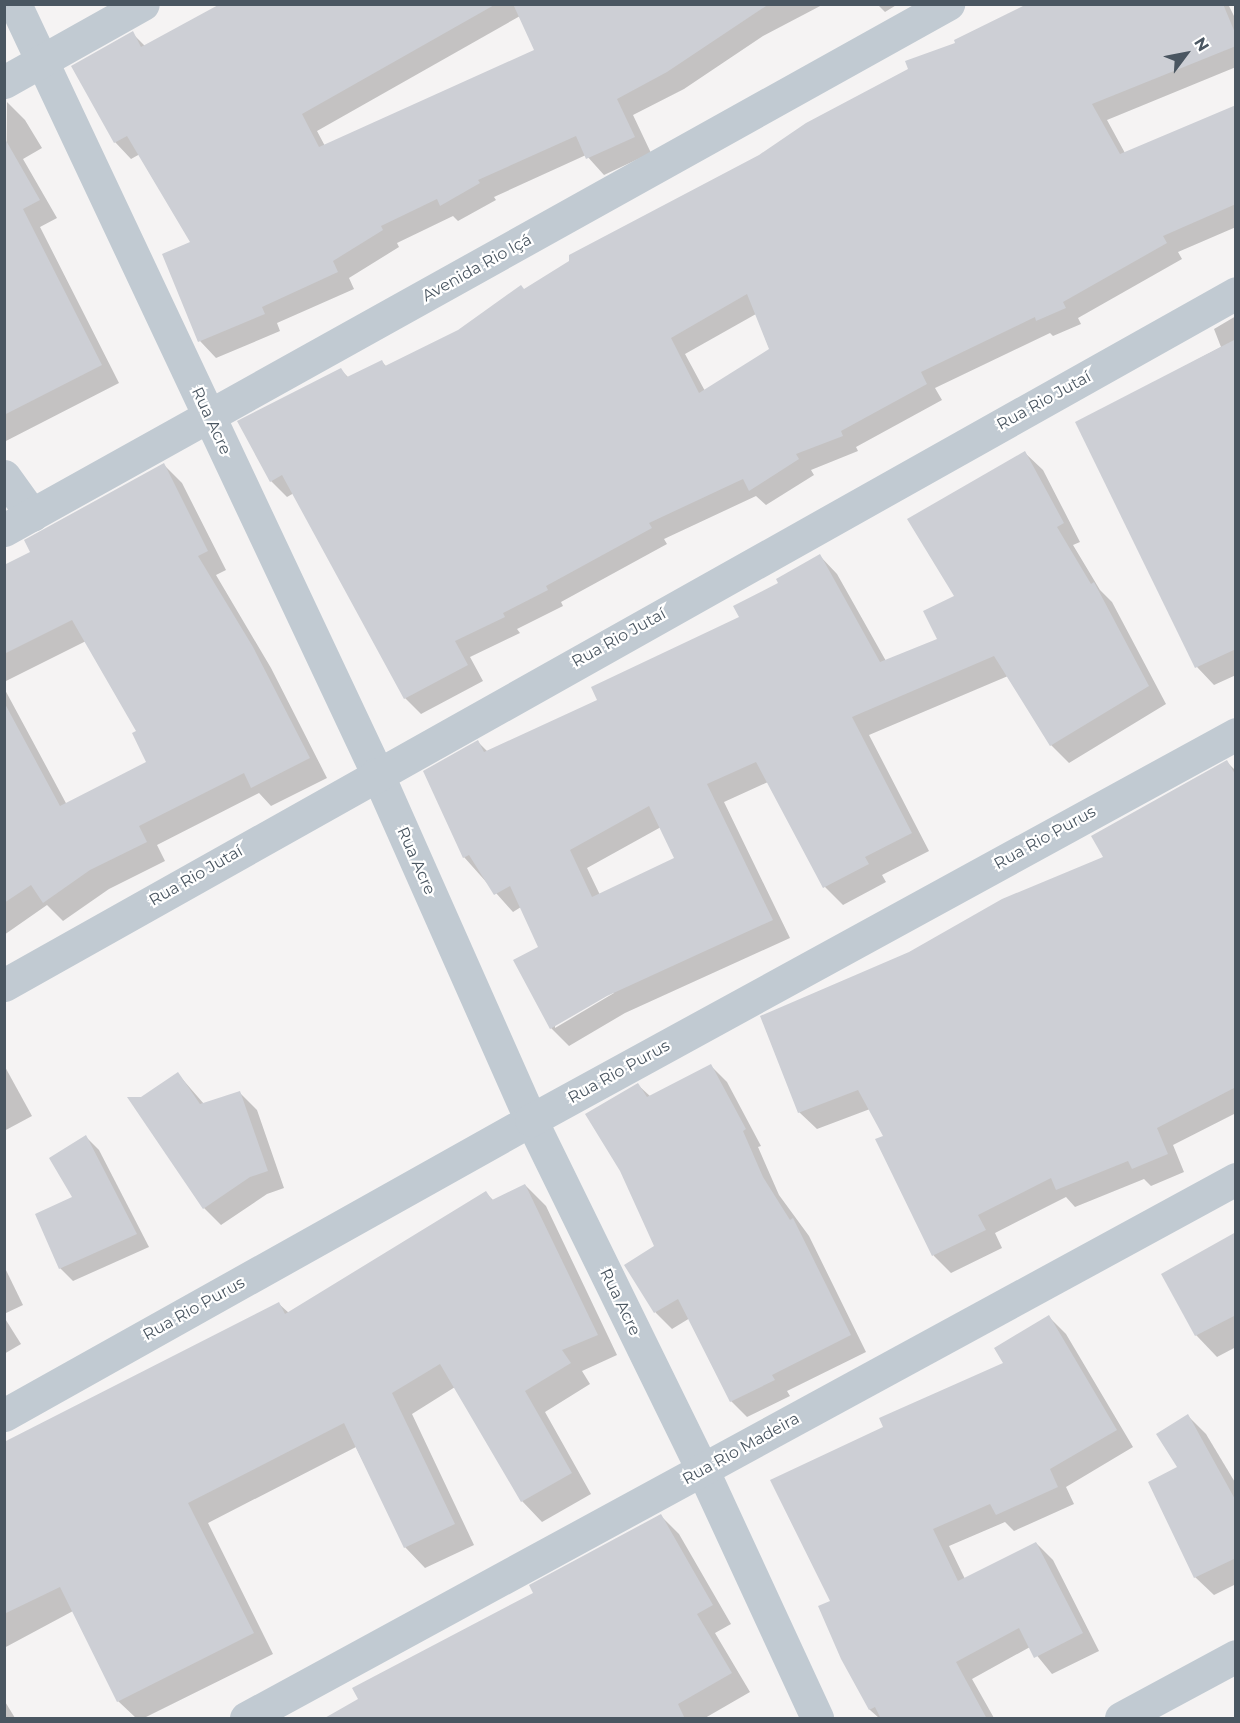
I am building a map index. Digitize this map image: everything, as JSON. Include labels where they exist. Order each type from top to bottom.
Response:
[{"type":"street","name":"Rua Acre","points":[[15,4],[377,773],[531,1120],[703,1471],[817,1719]]},
{"type":"street","points":[[4,82],[143,4]]},
{"type":"street","name":"Avenida Rio Içá","points":[[18,522],[210,418],[948,4]]},
{"type":"street","name":"Rua Rio Jutaí","points":[[4,985],[377,773],[1236,293]]},
{"type":"street","points":[[4,476],[18,522]]},
{"type":"street","name":"Rua Rio Purus","points":[[4,1415],[531,1120],[1236,734]]},
{"type":"street","name":"Rua Rio Madeira","points":[[246,1719],[1236,1179]]},
{"type":"street","points":[[1121,1719],[1236,1656]]},
{"type":"building","points":[[220,4],[496,4],[302,114],[319,147],[534,50],[513,4],[769,4],[667,72],[617,99],[635,137],[586,159],[576,136],[478,180],[480,183],[440,206],[437,199],[381,226],[383,230],[333,261],[338,272],[262,307],[265,314],[198,342],[162,254],[190,242],[127,136],[114,143],[71,66],[133,31],[141,47]]},
{"type":"building","points":[[1027,4],[1223,4],[1236,35],[1236,46],[1092,104],[1120,154],[1236,105],[1236,204],[1163,236],[1167,243],[1063,302],[1066,308],[1036,321],[1035,317],[921,372],[927,384],[841,431],[843,436],[796,454],[799,459],[749,491],[743,479],[649,523],[652,528],[546,586],[548,590],[503,613],[505,617],[455,641],[468,665],[404,699],[282,475],[270,482],[237,421],[341,368],[347,377],[382,360],[385,366],[458,330],[521,285],[524,289],[569,261],[569,255],[759,155],[806,123],[908,69],[905,61],[955,43],[954,40]],"holes":[[[747,294],[769,349],[699,393],[671,338]]]},
{"type":"building","points":[[4,137],[40,200],[23,209],[102,365],[4,415]]},
{"type":"building","points":[[1236,339],[1236,649],[1195,668],[1075,422]]},
{"type":"building","points":[[1025,451],[1064,523],[1057,527],[1091,584],[1094,582],[1149,686],[1050,746],[994,656],[852,717],[912,833],[865,857],[869,864],[823,888],[756,762],[707,784],[773,920],[607,996],[550,1029],[513,960],[538,947],[510,886],[494,895],[469,855],[463,858],[423,771],[478,740],[484,752],[597,700],[591,687],[739,617],[733,606],[778,583],[776,579],[820,554],[880,662],[937,639],[923,611],[954,596],[907,519]],"holes":[[[649,806],[674,858],[592,897],[570,850]]]},
{"type":"building","points":[[164,463],[208,551],[198,556],[253,647],[310,758],[251,788],[244,773],[139,826],[147,842],[90,870],[43,903],[31,885],[4,903],[4,702],[60,806],[146,762],[132,733],[136,731],[72,620],[4,654],[4,565],[30,552],[24,540]]},
{"type":"building","points":[[1227,760],[1236,776],[1236,1087],[1157,1128],[1168,1154],[1132,1169],[1128,1161],[1056,1190],[1051,1178],[978,1215],[986,1230],[932,1256],[875,1139],[883,1136],[858,1090],[798,1113],[760,1016],[909,952],[1002,899],[1103,857],[1091,836]]},
{"type":"building","points":[[711,1064],[746,1129],[743,1131],[763,1177],[790,1220],[793,1218],[851,1335],[772,1375],[775,1380],[730,1402],[678,1299],[654,1313],[624,1265],[654,1246],[620,1171],[585,1114],[638,1083],[647,1097]]},
{"type":"building","points":[[178,1072],[200,1104],[240,1091],[268,1171],[250,1177],[203,1209],[127,1097],[141,1097]]},
{"type":"building","points":[[86,1135],[137,1234],[59,1269],[35,1214],[72,1197],[49,1158]]},
{"type":"building","points":[[525,1184],[598,1335],[562,1350],[571,1363],[525,1391],[572,1473],[521,1502],[440,1364],[392,1393],[455,1524],[404,1548],[344,1423],[188,1503],[254,1633],[117,1702],[60,1587],[4,1614],[4,1442],[279,1302],[285,1314],[486,1191],[492,1200]]},
{"type":"building","points":[[1236,1232],[1236,1315],[1195,1336],[1161,1274]]},
{"type":"building","points":[[1049,1315],[1117,1430],[1050,1469],[1058,1487],[996,1515],[990,1504],[933,1529],[958,1581],[1036,1542],[1083,1633],[1034,1658],[1019,1628],[956,1662],[987,1719],[881,1719],[875,1707],[869,1710],[841,1659],[818,1606],[830,1601],[770,1480],[883,1427],[879,1418],[1003,1363],[994,1348]]},
{"type":"building","points":[[1188,1414],[1236,1501],[1236,1558],[1194,1578],[1148,1482],[1177,1467],[1156,1434]]},
{"type":"building","points":[[661,1514],[713,1605],[697,1614],[732,1673],[678,1704],[685,1719],[323,1719],[358,1699],[352,1688],[533,1593],[529,1585]]}]
